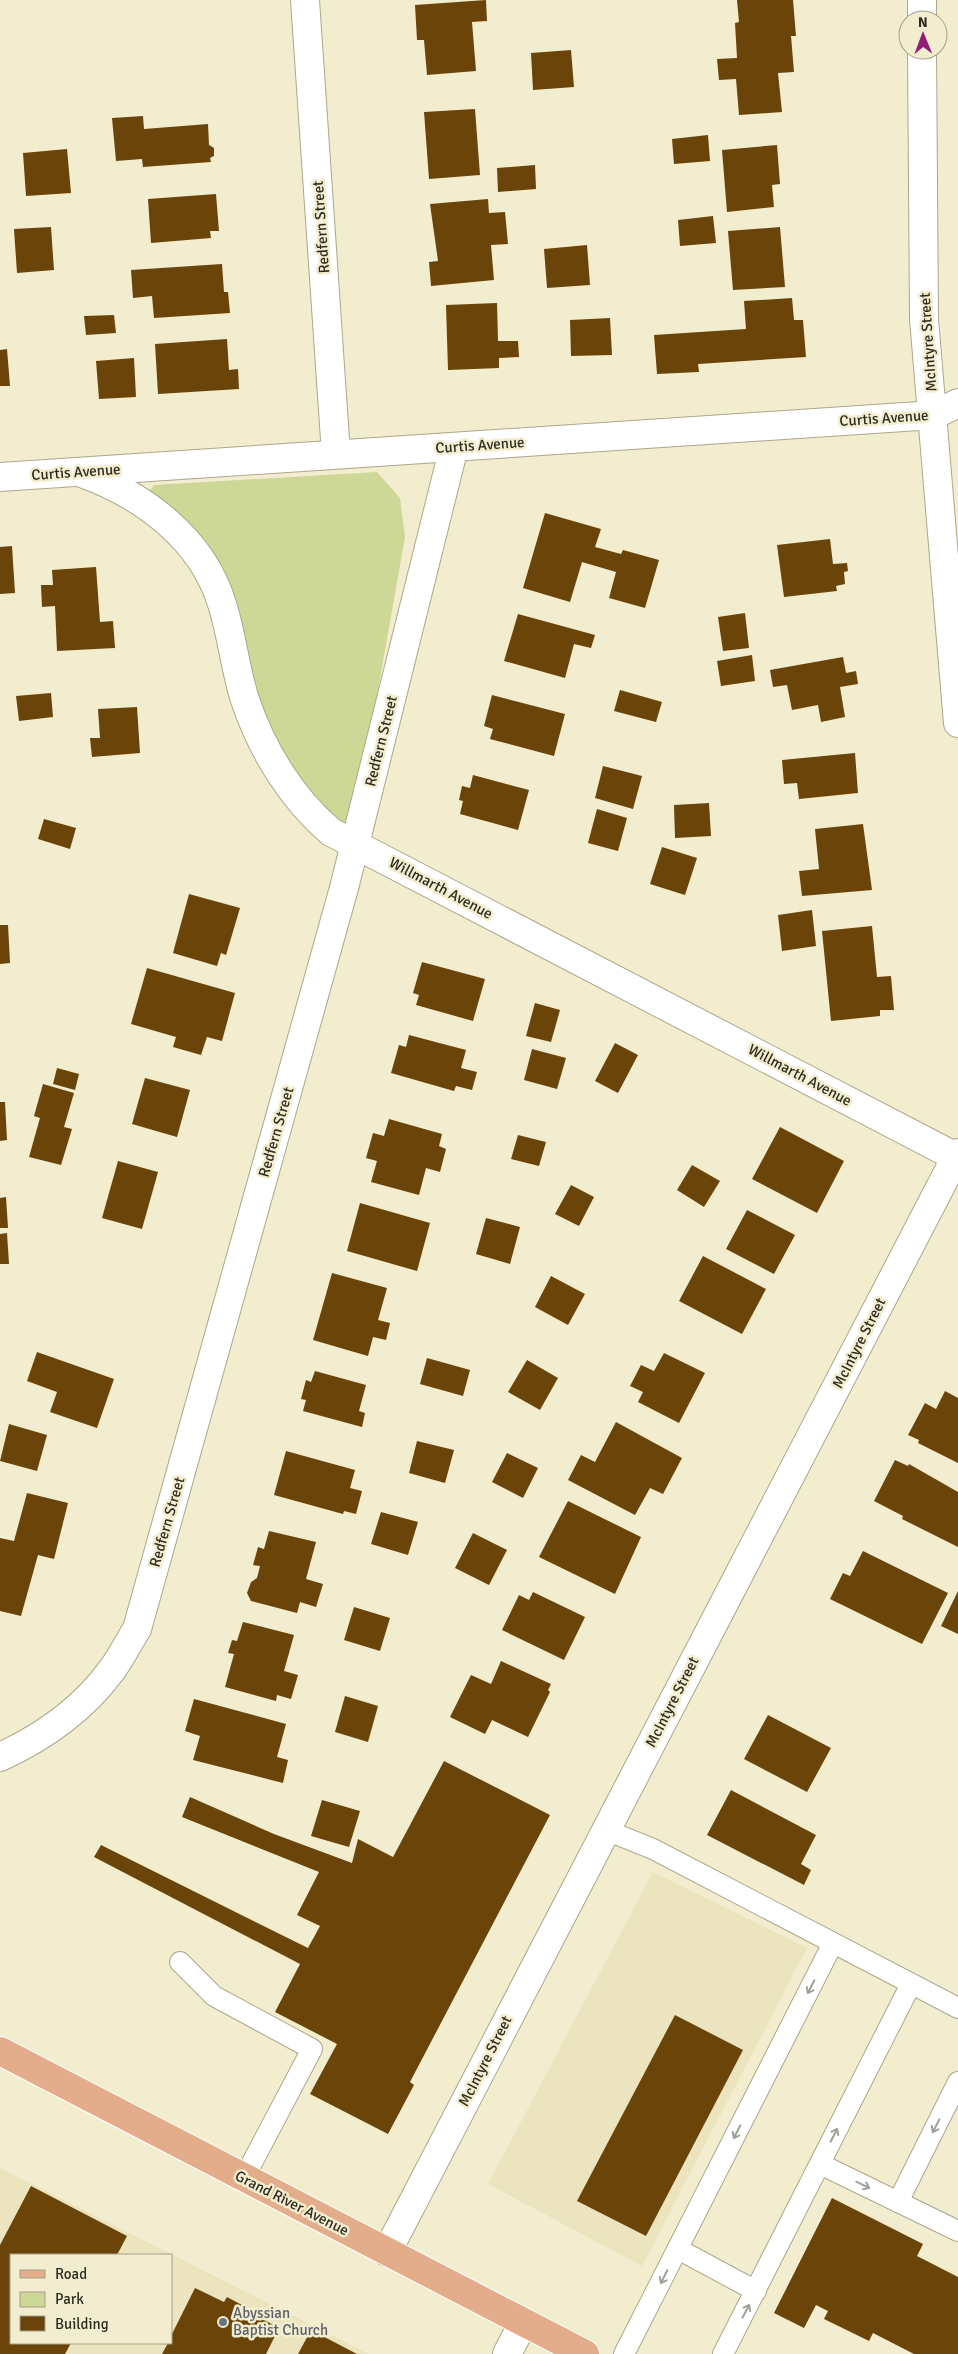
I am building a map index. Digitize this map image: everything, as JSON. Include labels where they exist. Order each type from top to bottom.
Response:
[{"type":"main road","name":"Grand River Avenue","points":[[0,2052],[585,2354]]},
{"type":"street","name":"Redfern Street","points":[[305,0],[336,454]]},
{"type":"street","name":"McIntyre Street","points":[[922,60],[924,319],[934,415],[958,723]]},
{"type":"street","name":"Curtis Avenue","points":[[0,476],[934,415],[958,403]]},
{"type":"street","name":"Redfern Street","points":[[0,1757],[29,1744],[74,1712],[111,1671],[137,1629],[356,844],[454,447]]},
{"type":"street","name":"Willmarth Avenue","points":[[79,472],[108,482],[143,502],[174,528],[193,550],[210,575],[222,603],[245,700],[269,756],[288,786],[316,819],[331,832],[957,1156]]},
{"type":"street","name":"McIntyre Street","points":[[387,2252],[957,1156]]},
{"type":"street","points":[[507,2354],[523,2323]]},
{"type":"lane","points":[[606,1830],[653,1849],[958,2008]]},
{"type":"lane","points":[[624,2354],[833,1943]]},
{"type":"lane","points":[[180,1962],[214,1996],[312,2049],[244,2178]]},
{"type":"lane","points":[[723,2354],[911,1984]]},
{"type":"lane","points":[[898,2202],[958,2082]]},
{"type":"lane","points":[[820,2164],[958,2231]]},
{"type":"lane","points":[[678,2249],[756,2290]]},
{"type":"shaded area","points":[[653,1872],[807,1948],[642,2266],[488,2184]]},
{"type":"shaded area","points":[[0,2168],[171,2254],[10,2254],[10,2344],[172,2344],[172,2255],[369,2354],[0,2354]]},
{"type":"green space","points":[[377,472],[400,498],[405,537],[352,837],[275,754],[227,601],[144,499],[154,485]]},
{"type":"building","points":[[486,0],[487,21],[472,22],[476,71],[427,75],[424,40],[417,40],[415,5]]},
{"type":"building","points":[[737,0],[793,0],[796,36],[791,36],[794,72],[778,73],[782,112],[739,115],[736,79],[719,80],[717,59],[737,58],[735,23],[739,22]]},
{"type":"building","points":[[571,50],[574,87],[533,90],[531,53]]},
{"type":"building","points":[[475,109],[480,175],[429,179],[424,112]]},
{"type":"building","points":[[143,116],[144,129],[208,124],[209,145],[214,148],[214,156],[210,158],[211,162],[143,167],[142,159],[116,161],[112,118]]},
{"type":"building","points":[[708,135],[710,161],[674,164],[672,139]]},
{"type":"building","points":[[777,145],[780,184],[772,185],[774,207],[727,212],[722,150]]},
{"type":"building","points":[[67,149],[71,193],[26,196],[23,153]]},
{"type":"building","points":[[535,165],[536,189],[498,192],[497,168]]},
{"type":"building","points":[[216,194],[219,231],[210,231],[211,238],[151,243],[148,199]]},
{"type":"building","points":[[488,199],[489,213],[505,212],[508,244],[491,245],[494,280],[431,286],[429,262],[438,261],[430,204]]},
{"type":"building","points":[[713,216],[716,243],[680,246],[678,220]]},
{"type":"building","points":[[51,227],[54,270],[17,273],[14,229]]},
{"type":"building","points":[[780,227],[785,287],[733,290],[728,231]]},
{"type":"building","points":[[587,245],[590,285],[547,288],[544,249]]},
{"type":"building","points":[[222,264],[224,292],[228,292],[230,313],[154,318],[152,296],[133,298],[131,270]]},
{"type":"building","points":[[792,298],[794,320],[803,320],[806,357],[698,364],[699,372],[657,374],[654,335],[746,329],[744,301]]},
{"type":"building","points":[[497,303],[498,341],[518,341],[519,357],[499,358],[499,368],[448,370],[446,305]]},
{"type":"building","points":[[114,315],[116,333],[86,335],[84,316]]},
{"type":"building","points":[[610,318],[612,355],[571,356],[570,320]]},
{"type":"building","points":[[227,339],[229,370],[238,369],[239,389],[158,394],[155,344]]},
{"type":"building","points":[[7,349],[10,386],[0,386],[0,350]]},
{"type":"building","points":[[134,358],[136,397],[99,399],[96,361]]},
{"type":"building","points":[[545,513],[601,529],[595,547],[621,554],[623,550],[659,560],[645,608],[609,598],[616,572],[582,562],[570,602],[523,588]]},
{"type":"building","points":[[830,539],[833,564],[847,563],[848,571],[844,572],[845,584],[836,586],[837,591],[784,597],[777,545]]},
{"type":"building","points":[[12,546],[15,593],[0,594],[0,547]]},
{"type":"building","points":[[96,567],[100,622],[113,621],[115,648],[57,651],[55,606],[42,607],[41,585],[53,585],[52,570]]},
{"type":"building","points":[[745,613],[749,648],[723,651],[718,617]]},
{"type":"building","points":[[518,614],[595,635],[591,648],[574,644],[565,678],[504,661]]},
{"type":"building","points":[[752,655],[755,681],[721,686],[717,661]]},
{"type":"building","points":[[843,657],[846,673],[856,671],[858,684],[840,687],[845,717],[821,722],[818,705],[792,710],[787,685],[773,687],[770,670]]},
{"type":"building","points":[[620,690],[662,702],[656,722],[614,711]]},
{"type":"building","points":[[51,693],[53,717],[19,721],[16,696]]},
{"type":"building","points":[[492,695],[565,714],[554,756],[490,739],[493,729],[484,726]]},
{"type":"building","points":[[137,707],[140,753],[92,757],[90,738],[100,738],[98,709]]},
{"type":"building","points":[[855,753],[858,793],[799,799],[797,783],[784,784],[782,760]]},
{"type":"building","points":[[603,766],[642,776],[633,809],[595,798]]},
{"type":"building","points":[[473,775],[529,790],[518,830],[460,814],[463,801],[459,800],[462,786],[470,788]]},
{"type":"building","points":[[709,803],[711,836],[675,838],[674,805]]},
{"type":"building","points":[[597,809],[627,818],[618,851],[588,843]]},
{"type":"building","points":[[44,819],[76,828],[70,849],[38,839]]},
{"type":"building","points":[[863,824],[872,890],[802,896],[799,871],[819,869],[815,829]]},
{"type":"building","points":[[662,847],[697,858],[685,895],[650,884]]},
{"type":"building","points":[[189,894],[240,908],[226,955],[221,953],[217,966],[173,953]]},
{"type":"building","points":[[812,910],[816,946],[782,951],[778,915]]},
{"type":"building","points":[[0,925],[8,925],[10,963],[0,964]]},
{"type":"building","points":[[872,926],[877,977],[891,976],[894,1010],[880,1010],[880,1016],[831,1021],[822,931]]},
{"type":"building","points":[[422,962],[485,979],[473,1021],[416,1005],[419,995],[413,993]]},
{"type":"building","points":[[147,968],[235,993],[222,1041],[207,1037],[201,1055],[173,1047],[176,1037],[131,1024]]},
{"type":"building","points":[[535,1003],[560,1010],[551,1042],[526,1036]]},
{"type":"building","points":[[409,1035],[466,1050],[461,1068],[477,1072],[472,1090],[456,1086],[454,1091],[391,1073],[399,1045],[406,1047]]},
{"type":"building","points":[[615,1043],[638,1055],[618,1093],[595,1081]]},
{"type":"building","points":[[532,1049],[566,1058],[557,1089],[524,1080]]},
{"type":"building","points":[[57,1068],[79,1074],[75,1090],[53,1084]]},
{"type":"building","points":[[145,1078],[190,1090],[177,1137],[132,1124]]},
{"type":"building","points":[[43,1084],[74,1093],[64,1127],[72,1129],[61,1165],[29,1157],[40,1118],[34,1116]]},
{"type":"building","points":[[0,1102],[5,1102],[7,1140],[0,1141]]},
{"type":"building","points":[[389,1119],[442,1134],[439,1146],[446,1149],[440,1172],[426,1168],[419,1195],[371,1182],[377,1161],[366,1158],[373,1133],[384,1136]]},
{"type":"building","points":[[780,1127],[844,1161],[817,1213],[752,1179]]},
{"type":"building","points":[[518,1135],[546,1142],[539,1166],[511,1159]]},
{"type":"building","points":[[118,1161],[158,1172],[142,1229],[102,1218]]},
{"type":"building","points":[[692,1165],[720,1181],[704,1207],[677,1190]]},
{"type":"building","points":[[571,1185],[594,1197],[579,1226],[555,1214]]},
{"type":"building","points":[[6,1197],[8,1228],[0,1228],[0,1198]]},
{"type":"building","points":[[360,1203],[430,1223],[417,1271],[347,1251]]},
{"type":"building","points":[[747,1210],[795,1235],[774,1274],[726,1249]]},
{"type":"building","points":[[486,1218],[520,1227],[510,1264],[476,1254]]},
{"type":"building","points":[[7,1233],[9,1264],[0,1264],[0,1234]]},
{"type":"building","points":[[703,1256],[766,1289],[742,1334],[679,1301]]},
{"type":"building","points":[[332,1273],[387,1288],[378,1320],[390,1323],[386,1340],[373,1337],[368,1356],[313,1340]]},
{"type":"building","points":[[551,1276],[585,1294],[568,1325],[535,1307]]},
{"type":"building","points":[[37,1352],[114,1379],[97,1428],[50,1412],[57,1392],[27,1381]]},
{"type":"building","points":[[664,1353],[705,1373],[679,1423],[638,1402],[643,1392],[630,1386],[641,1365],[654,1371]]},
{"type":"building","points":[[427,1358],[470,1370],[463,1396],[420,1384]]},
{"type":"building","points":[[527,1360],[558,1378],[540,1410],[508,1392]]},
{"type":"building","points":[[315,1371],[366,1385],[359,1411],[365,1413],[362,1427],[303,1411],[306,1400],[301,1399],[306,1380],[311,1382]]},
{"type":"building","points":[[945,1391],[958,1398],[958,1463],[918,1443],[919,1440],[908,1435],[925,1403],[936,1409]]},
{"type":"building","points":[[616,1422],[682,1458],[663,1494],[650,1488],[635,1515],[568,1480],[581,1455],[595,1462]]},
{"type":"building","points":[[9,1424],[47,1435],[37,1471],[0,1461]]},
{"type":"building","points":[[417,1441],[454,1450],[445,1483],[409,1473]]},
{"type":"building","points":[[286,1451],[355,1470],[350,1488],[362,1491],[356,1514],[344,1511],[343,1514],[274,1495]]},
{"type":"building","points":[[507,1453],[538,1468],[523,1498],[492,1482]]},
{"type":"building","points":[[895,1460],[908,1466],[909,1464],[958,1492],[958,1547],[902,1519],[903,1516],[874,1501]]},
{"type":"building","points":[[27,1493],[68,1503],[54,1559],[38,1555],[21,1616],[0,1611],[0,1538],[14,1541]]},
{"type":"building","points":[[568,1501],[641,1537],[615,1594],[539,1557]]},
{"type":"building","points":[[381,1512],[418,1522],[408,1555],[371,1544]]},
{"type":"building","points":[[269,1531],[316,1542],[306,1579],[323,1584],[316,1607],[300,1602],[297,1613],[251,1601],[247,1593],[251,1582],[257,1578],[260,1566],[253,1565],[258,1547],[264,1549]]},
{"type":"building","points":[[473,1533],[507,1550],[489,1585],[455,1568]]},
{"type":"building","points":[[863,1551],[948,1593],[922,1644],[830,1599],[843,1573],[850,1576]]},
{"type":"building","points":[[958,1591],[958,1634],[941,1626]]},
{"type":"building","points":[[533,1592],[585,1617],[564,1660],[502,1630],[519,1595],[529,1600]]},
{"type":"building","points":[[354,1607],[390,1618],[380,1651],[344,1640]]},
{"type":"building","points":[[243,1622],[294,1635],[284,1671],[298,1675],[291,1699],[277,1695],[276,1701],[225,1687],[234,1654],[228,1653],[232,1640],[237,1641]]},
{"type":"building","points":[[501,1661],[551,1684],[548,1690],[550,1692],[528,1737],[492,1720],[485,1734],[450,1717],[471,1675],[491,1684]]},
{"type":"building","points":[[345,1696],[378,1706],[368,1742],[335,1732]]},
{"type":"building","points":[[194,1699],[286,1724],[277,1757],[288,1760],[283,1783],[193,1760],[200,1736],[185,1731]]},
{"type":"building","points":[[768,1715],[831,1748],[807,1792],[744,1759]]},
{"type":"building","points":[[444,1761],[550,1815],[410,2082],[414,2085],[388,2134],[310,2094],[337,2044],[275,2012],[300,1964],[94,1857],[101,1845],[308,1948],[320,1926],[297,1915],[319,1872],[182,1817],[190,1797],[274,1834],[352,1863],[358,1839],[393,1857]]},
{"type":"building","points":[[731,1790],[816,1835],[801,1864],[811,1870],[804,1885],[707,1835]]},
{"type":"building","points":[[322,1800],[360,1811],[349,1847],[311,1836]]},
{"type":"building","points":[[675,2015],[743,2050],[646,2236],[577,2201]]},
{"type":"building","points":[[31,2186],[127,2236],[118,2254],[10,2254],[10,2344],[70,2344],[65,2354],[0,2354],[0,2245]]},
{"type":"building","points":[[832,2198],[923,2244],[917,2256],[958,2277],[958,2354],[914,2354],[873,2333],[869,2341],[824,2319],[828,2311],[816,2305],[804,2328],[774,2313]]},
{"type":"building","name":"Abyssian Baptist Church","points":[[195,2288],[224,2302],[227,2297],[259,2314],[257,2316],[279,2328],[266,2354],[162,2354],[167,2344],[172,2344],[172,2334]]},
{"type":"building","points":[[311,2330],[357,2354],[298,2354]]},
{"type":"place","name":"Abyssian Baptist Church","points":[[223,2322]]}]
